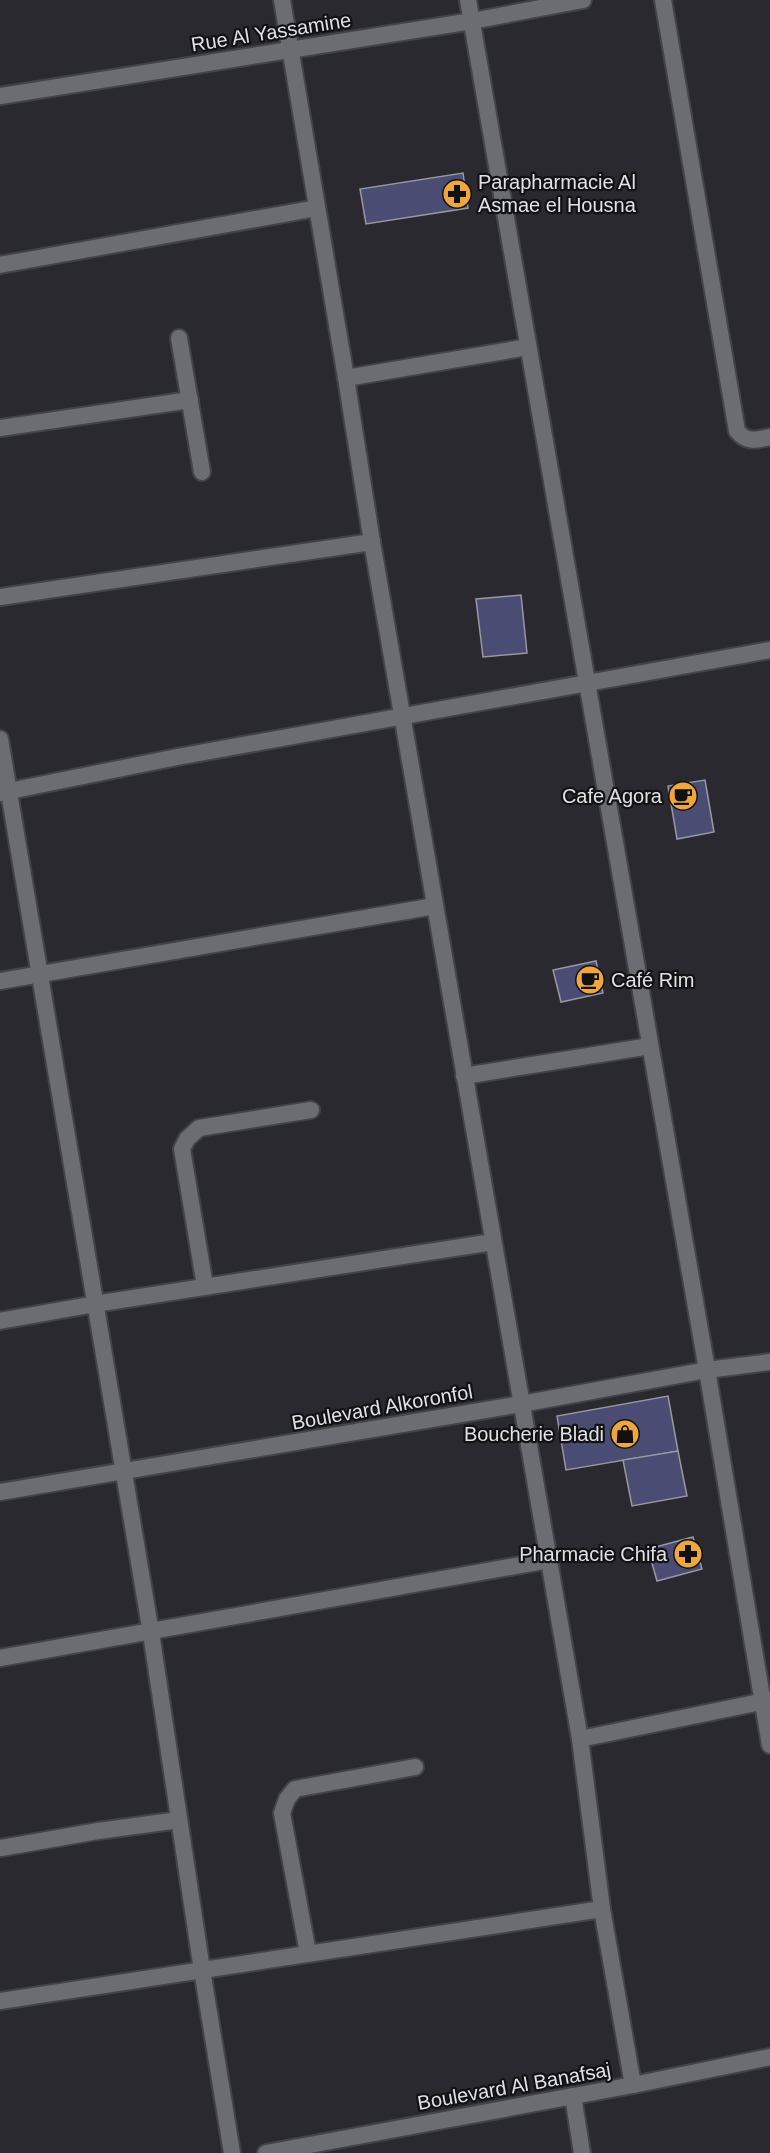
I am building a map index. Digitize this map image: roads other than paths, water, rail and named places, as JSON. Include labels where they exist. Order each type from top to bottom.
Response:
[{"type":"street","points":[[282,0],[372,542],[580,1739],[602,1909],[633,2085]]},
{"type":"street","points":[[468,0],[766,1700],[770,1744]]},
{"type":"street","name":"Rue Al Yassamine","points":[[0,96],[472,21],[583,0]]},
{"type":"street","points":[[663,0],[737,431],[751,441],[770,437]]},
{"type":"street","points":[[0,265],[316,208]]},
{"type":"street","points":[[178,338],[201,472]]},
{"type":"street","points":[[346,378],[528,347]]},
{"type":"street","points":[[0,428],[190,400]]},
{"type":"street","points":[[0,597],[372,542]]},
{"type":"street","points":[[5,792],[177,757],[770,650]]},
{"type":"street","points":[[0,739],[5,792],[39,974],[151,1633],[232,2153]]},
{"type":"street","points":[[0,981],[435,906]]},
{"type":"street","points":[[464,1076],[650,1046]]},
{"type":"street","points":[[206,1286],[182,1149],[187,1138],[199,1128],[311,1110]]},
{"type":"street","points":[[0,1321],[206,1286],[493,1242]]},
{"type":"street","name":"Boulevard Alkoronfol","points":[[0,1492],[521,1404],[707,1370],[770,1362]]},
{"type":"street","points":[[0,1658],[151,1633],[549,1560]]},
{"type":"street","points":[[580,1739],[766,1700]]},
{"type":"street","points":[[308,1953],[282,1814],[287,1798],[295,1789],[415,1767]]},
{"type":"street","points":[[1,1848],[179,1820]]},
{"type":"street","points":[[0,2001],[602,1909]]},
{"type":"street","name":"Boulevard Al Banafsaj","points":[[266,2153],[633,2085],[770,2057]]},
{"type":"street","points":[[573,2096],[582,2153]]},
{"type":"place","name":"Parapharmacie Al Asmae el Housna","points":[[457,194]]},
{"type":"place","name":"Cafe Agora","points":[[683,796]]},
{"type":"place","name":"Café Rim","points":[[590,980]]},
{"type":"place","name":"Boucherie Bladi","points":[[625,1434]]},
{"type":"place","name":"Pharmacie Chifa","points":[[688,1554]]}]
